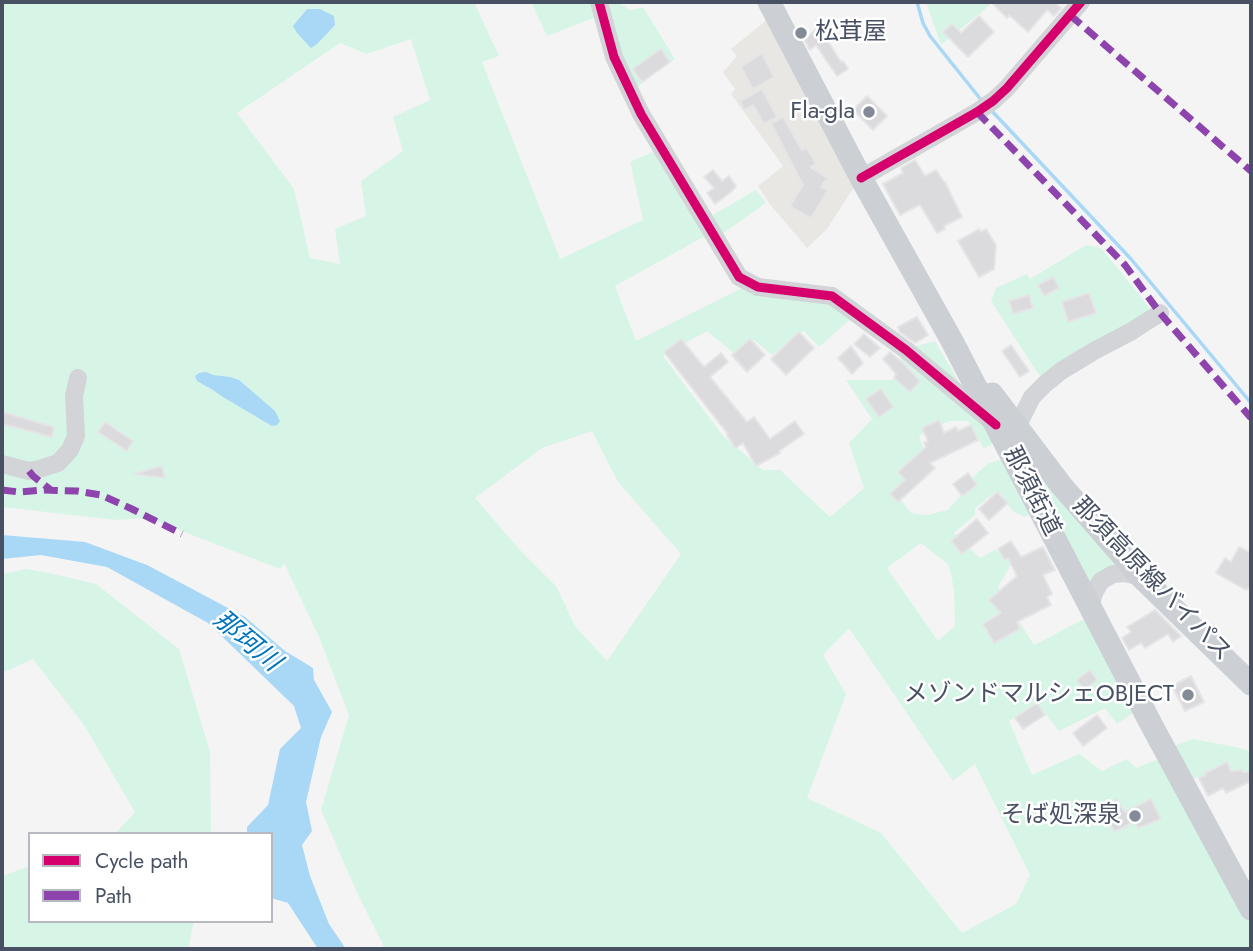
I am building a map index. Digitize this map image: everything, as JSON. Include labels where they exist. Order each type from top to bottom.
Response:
[{"type":"main road","name":"那須街道","points":[[769,2],[861,178],[952,341],[1006,426],[1090,605],[1251,908]]},
{"type":"main road","name":"那須高原線バイパス","points":[[1006,426],[1141,576],[1251,684]]},
{"type":"street","points":[[599,2],[614,57],[641,114],[740,278],[758,286],[832,296],[1006,426],[1045,384],[1072,364],[1160,313]]},
{"type":"street","points":[[861,178],[987,105],[1007,88],[1081,2]]},
{"type":"street","points":[[2,464],[30,471],[58,463],[70,450],[76,436],[74,396],[78,378]]},
{"type":"street","points":[[1090,605],[1101,581],[1113,574],[1141,576]]},
{"type":"shaded area","points":[[768,19],[854,187],[827,229],[807,248],[758,186],[783,166],[731,94],[735,89],[723,72],[737,56],[731,49]]},
{"type":"green space","points":[[2,2],[474,2],[499,56],[482,62],[560,259],[643,220],[630,162],[655,151],[702,221],[756,190],[766,203],[722,234],[709,234],[615,286],[636,341],[744,287],[831,300],[853,317],[819,347],[804,331],[772,355],[754,340],[735,354],[707,331],[663,356],[723,436],[763,470],[780,470],[830,517],[864,488],[849,443],[872,419],[846,380],[892,380],[902,369],[899,351],[935,341],[994,443],[984,449],[968,421],[949,421],[919,436],[925,452],[895,492],[911,513],[928,515],[947,510],[977,473],[989,463],[1003,459],[1033,513],[1024,517],[1013,511],[996,491],[975,508],[975,515],[954,533],[980,558],[995,550],[1012,563],[998,587],[1034,645],[1088,617],[1136,711],[1117,724],[1105,708],[1059,731],[1038,705],[1009,721],[1032,775],[1079,754],[1102,771],[1127,759],[1136,768],[1161,758],[1174,746],[1193,739],[1251,752],[1251,775],[1236,772],[1196,778],[1180,790],[1251,926],[1251,949],[385,949],[321,810],[349,715],[319,637],[284,563],[280,569],[148,518],[116,520],[2,507]],"holes":[[[411,39],[430,100],[393,117],[403,151],[361,181],[366,216],[335,229],[340,264],[310,258],[294,189],[237,113],[340,43],[367,54]],[[592,431],[618,482],[681,554],[607,661],[575,626],[556,586],[519,549],[475,498],[542,448]],[[921,543],[949,565],[954,590],[955,626],[938,641],[887,568]],[[849,628],[953,781],[975,764],[1030,875],[1016,904],[962,933],[881,833],[807,798],[846,694],[823,655]]]},
{"type":"green space","points":[[531,2],[617,2],[631,10],[643,7],[675,59],[633,90],[604,14],[547,36]]},
{"type":"green space","points":[[926,2],[987,2],[990,5],[941,45]]},
{"type":"green space","points":[[1086,245],[1101,248],[1149,307],[1148,316],[1049,375],[1039,375],[991,301],[996,288],[1027,274],[1030,279]]},
{"type":"green space","points":[[1036,469],[1118,566],[1090,587],[1028,470]]},
{"type":"green space","points":[[26,569],[96,584],[179,649],[210,752],[211,832],[117,832],[135,812],[84,725],[33,659],[2,673],[2,574]]},
{"type":"green space","points":[[28,867],[28,923],[194,923],[188,949],[2,949],[2,876]]},
{"type":"water","points":[[307,9],[320,9],[334,16],[335,25],[311,48],[293,26]]},
{"type":"water","points":[[206,372],[239,380],[275,411],[280,421],[272,426],[197,381],[195,376]]},
{"type":"water","name":"那珂川","points":[[2,535],[85,542],[147,565],[245,617],[285,651],[313,668],[314,680],[332,712],[321,737],[306,802],[312,831],[302,845],[310,876],[329,924],[346,949],[318,949],[288,903],[273,899],[273,832],[247,832],[247,827],[268,805],[280,749],[301,728],[294,706],[208,623],[107,567],[41,555],[2,559]]},
{"type":"building","points":[[991,2],[1054,2],[1061,8],[1054,16],[1047,10],[1028,32],[1009,15],[1007,18]]},
{"type":"building","points":[[979,16],[994,32],[968,57],[943,32],[952,24],[961,33]]},
{"type":"building","points":[[819,27],[848,69],[837,76],[816,45],[810,50],[804,39]]},
{"type":"building","points":[[661,49],[670,62],[642,82],[633,69]]},
{"type":"building","points":[[762,53],[774,77],[753,89],[741,67]]},
{"type":"building","points":[[762,89],[777,117],[764,124],[753,105],[744,110],[740,101]]},
{"type":"building","points":[[867,96],[887,116],[873,130],[853,110]]},
{"type":"building","points":[[783,117],[802,150],[807,148],[816,164],[810,167],[827,178],[821,187],[828,190],[811,218],[790,206],[803,185],[771,123]]},
{"type":"building","points":[[915,160],[925,176],[936,170],[962,217],[944,226],[945,229],[937,233],[920,205],[900,215],[883,184],[903,173],[901,168]]},
{"type":"building","points":[[713,170],[722,181],[729,176],[736,186],[715,204],[707,193],[714,188],[704,177]]},
{"type":"building","points":[[979,229],[981,232],[986,229],[996,245],[994,269],[979,277],[958,241]]},
{"type":"building","points":[[1053,277],[1059,288],[1044,296],[1038,285]]},
{"type":"building","points":[[1089,293],[1096,313],[1068,322],[1062,302]]},
{"type":"building","points":[[1029,295],[1033,308],[1013,314],[1009,301]]},
{"type":"building","points":[[917,317],[928,335],[915,343],[900,332],[898,327]]},
{"type":"building","points":[[799,332],[814,348],[786,375],[771,359]]},
{"type":"building","points":[[864,334],[880,348],[870,357],[854,344]]},
{"type":"building","points":[[681,339],[704,367],[721,353],[728,362],[710,377],[747,422],[754,417],[770,439],[795,421],[804,434],[779,451],[780,453],[756,466],[743,443],[735,448],[728,434],[664,352]]},
{"type":"building","points":[[750,339],[765,355],[747,372],[732,355]]},
{"type":"building","points":[[1011,345],[1029,371],[1020,377],[1002,351]]},
{"type":"building","points":[[851,346],[863,363],[852,374],[838,358]]},
{"type":"building","points":[[890,352],[920,381],[910,392],[894,378],[896,374],[883,359]]},
{"type":"building","points":[[881,389],[893,407],[879,417],[866,399]]},
{"type":"building","points":[[2,412],[54,427],[52,437],[2,424]]},
{"type":"building","points":[[939,420],[944,433],[956,427],[958,431],[971,425],[978,440],[930,463],[935,468],[898,502],[890,494],[905,480],[898,472],[926,447],[924,443],[928,441],[922,428]]},
{"type":"building","points":[[105,422],[133,441],[127,451],[98,432]]},
{"type":"building","points":[[162,466],[165,478],[134,474]]},
{"type":"building","points":[[968,473],[977,485],[962,496],[953,484]]},
{"type":"building","points":[[997,492],[1008,503],[989,520],[979,509]]},
{"type":"building","points":[[977,519],[988,533],[962,554],[951,541]]},
{"type":"building","points":[[1011,541],[1021,557],[1043,547],[1055,570],[1043,575],[1052,594],[1047,597],[1051,605],[1017,622],[1020,629],[994,643],[983,624],[1001,613],[989,600],[1017,576],[1008,558],[1005,560],[998,549]]},
{"type":"building","points":[[1239,547],[1251,553],[1251,587],[1246,590],[1216,573],[1225,558],[1231,562]]},
{"type":"building","points":[[1155,610],[1181,636],[1173,642],[1168,634],[1145,648],[1141,643],[1129,650],[1122,638],[1131,632],[1127,627]]},
{"type":"building","points":[[1090,670],[1097,680],[1084,690],[1077,680]]},
{"type":"building","points":[[1191,676],[1204,702],[1185,711],[1172,686]]},
{"type":"building","points":[[1037,703],[1045,715],[1023,729],[1015,718]]},
{"type":"building","points":[[1097,715],[1107,728],[1083,746],[1073,733]]},
{"type":"building","points":[[1227,762],[1231,771],[1251,772],[1251,781],[1226,793],[1223,788],[1208,796],[1199,778]]},
{"type":"building","name":"そば処深泉","points":[[1116,799],[1125,812],[1151,799],[1161,819],[1138,828],[1134,822],[1114,832],[1107,818],[1113,815],[1107,805]]},
{"type":"waterway","points":[[917,2],[930,36],[982,101]]},
{"type":"waterway","points":[[990,109],[1131,259],[1251,403]]},
{"type":"marked path","points":[[1070,15],[1251,171]]},
{"type":"marked path","points":[[977,112],[1125,265],[1160,313],[1251,418]]},
{"type":"marked path","points":[[29,471],[51,490]]},
{"type":"marked path","points":[[2,490],[77,491],[101,495],[182,534]]},
{"type":"cycle path","points":[[599,2],[614,57],[641,114],[739,277],[758,287],[832,296],[906,350],[996,425]]},
{"type":"cycle path","points":[[861,178],[993,101],[1081,2]]},
{"type":"place","name":"松茸屋","points":[[801,33]]},
{"type":"place","name":"Fla-gla","points":[[869,112]]},
{"type":"place","name":"メゾンドマルシェOBJECT","points":[[1188,695]]},
{"type":"place","name":"そば処深泉","points":[[1135,816]]}]
